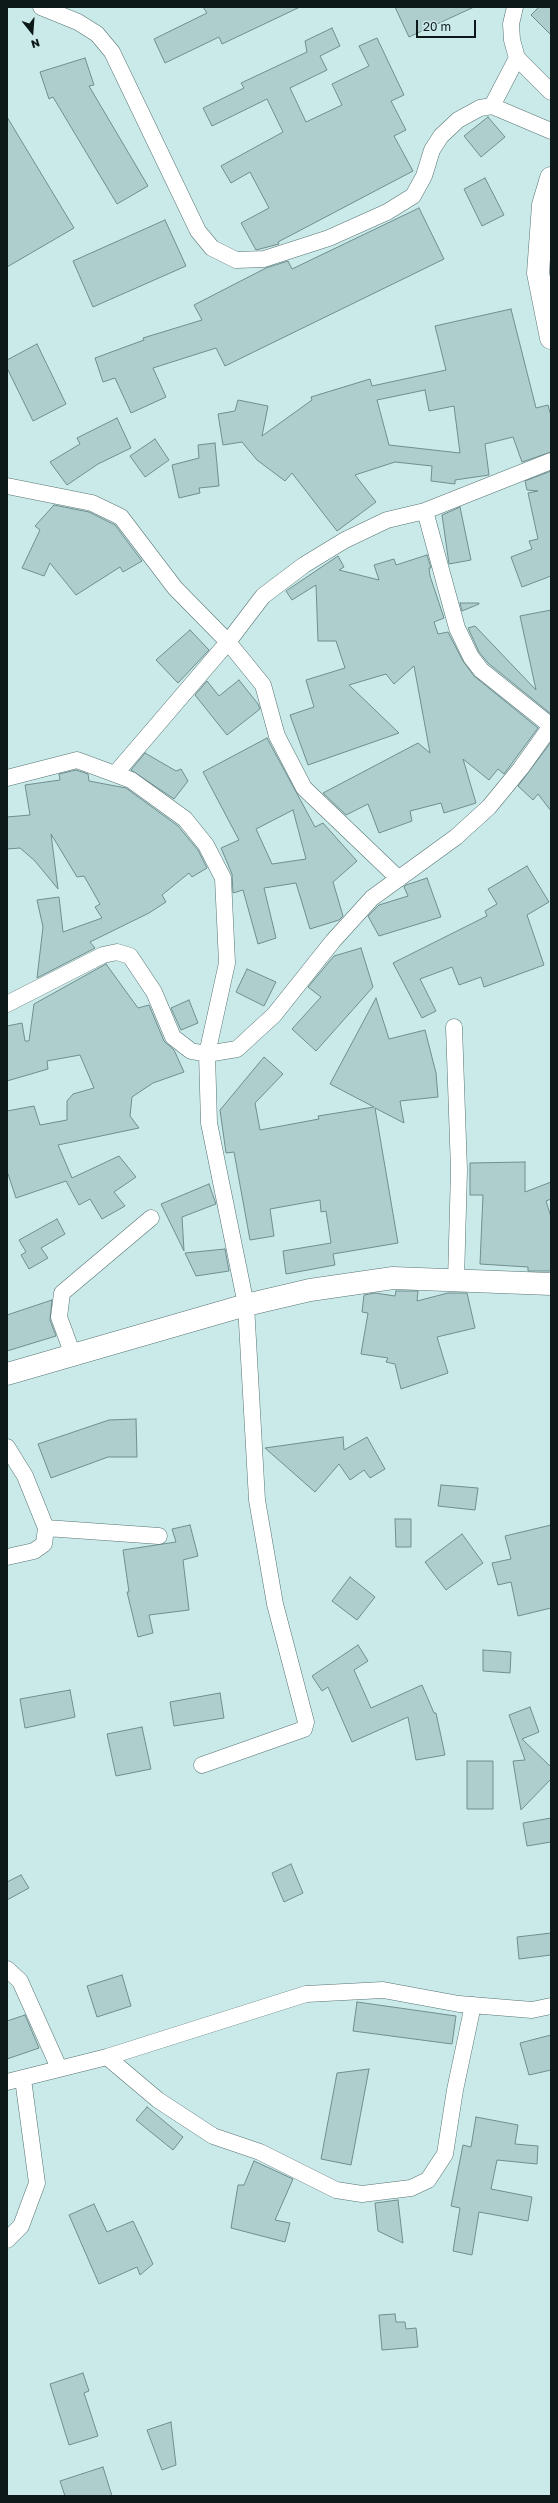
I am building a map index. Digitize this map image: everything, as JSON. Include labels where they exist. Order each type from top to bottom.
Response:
[{"type":"street","points":[[41,7],[78,22],[97,34],[112,52],[198,231],[212,248],[236,260],[264,259],[322,240],[387,212],[413,196],[424,176],[432,150],[440,136],[458,120],[480,108],[492,106],[551,131]]},
{"type":"street","points":[[515,7],[511,24],[512,40],[517,58],[551,92]]},
{"type":"street","points":[[492,106],[517,58]]},
{"type":"street","points":[[551,178],[543,205],[538,273],[551,338]]},
{"type":"street","points":[[115,774],[228,642],[262,596],[304,565],[345,540],[387,520],[425,511],[551,461]]},
{"type":"street","points":[[7,486],[92,503],[121,517],[175,588],[228,642],[263,685],[276,736],[304,788],[399,879]]},
{"type":"street","points":[[7,1004],[103,955],[117,952],[130,956],[154,992],[173,1037],[191,1051],[207,1054],[237,1049],[274,1015],[333,941],[372,898],[456,837],[490,807],[521,768],[551,726],[481,670],[471,657],[457,628],[425,511]]},
{"type":"street","points":[[7,778],[77,760],[131,780],[185,819],[206,845],[222,878],[227,963],[207,1054],[209,1123],[246,1305],[257,1500],[275,1604],[306,1722],[304,1729],[202,1765]]},
{"type":"street","points":[[454,1027],[459,1170],[456,1280]]},
{"type":"street","points":[[73,1355],[59,1317],[62,1293],[151,1218]]},
{"type":"street","points":[[7,1374],[246,1305],[310,1290],[393,1278],[551,1284]]},
{"type":"street","points":[[7,1447],[25,1476],[46,1528],[44,1544],[34,1552],[7,1557]]},
{"type":"street","points":[[46,1528],[159,1536]]},
{"type":"street","points":[[7,1969],[20,1980],[59,2068]]},
{"type":"street","points":[[7,2082],[107,2057],[306,1994],[383,1990],[473,2005],[532,2010],[551,2006]]},
{"type":"street","points":[[107,2057],[158,2100],[213,2136],[260,2152],[336,2190],[362,2194],[412,2188],[428,2180],[445,2154],[455,2090],[473,2005]]},
{"type":"street","points":[[7,2240],[21,2226],[37,2184],[23,2079]]},
{"type":"building","points":[[203,7],[300,7],[222,44],[219,37],[165,63],[154,39],[207,13]]},
{"type":"building","points":[[395,7],[474,7],[409,37]]},
{"type":"building","points":[[539,7],[551,7],[551,35],[531,15]]},
{"type":"building","points":[[332,28],[340,46],[320,56],[327,70],[290,88],[306,122],[342,105],[332,84],[369,66],[359,46],[377,38],[404,95],[391,101],[406,130],[394,136],[413,171],[278,242],[279,244],[256,250],[241,223],[269,208],[250,172],[231,183],[221,166],[283,132],[267,99],[212,126],[203,108],[244,88],[241,83],[307,52],[305,41]]},
{"type":"building","points":[[85,58],[94,85],[89,86],[148,186],[117,204],[53,97],[49,99],[40,72]]},
{"type":"building","points":[[7,117],[74,228],[7,267]]},
{"type":"building","points":[[488,117],[505,137],[481,157],[464,136]]},
{"type":"building","points":[[485,178],[504,215],[482,226],[464,189]]},
{"type":"building","points":[[419,208],[444,259],[225,366],[216,348],[153,368],[166,397],[131,413],[115,378],[103,382],[95,358],[144,340],[143,338],[202,320],[194,305],[266,268],[288,261],[292,269]]},
{"type":"building","points":[[165,220],[186,266],[93,307],[73,261]]},
{"type":"building","points":[[511,309],[536,408],[548,405],[551,416],[551,452],[522,462],[513,437],[485,444],[489,475],[455,480],[455,484],[431,481],[432,466],[395,462],[355,475],[376,502],[337,531],[292,473],[285,481],[257,460],[242,442],[223,445],[218,414],[235,411],[238,400],[268,406],[262,436],[312,400],[311,397],[370,379],[372,386],[446,370],[435,326]],"holes":[[[425,390],[429,411],[454,406],[460,453],[389,445],[377,400]]]},
{"type":"building","points":[[37,344],[66,404],[33,421],[7,368],[7,360]]},
{"type":"building","points":[[117,418],[131,448],[98,464],[67,485],[50,462],[80,444],[77,438]]},
{"type":"building","points":[[155,439],[169,460],[145,477],[130,456]]},
{"type":"building","points":[[215,443],[219,486],[199,488],[200,493],[179,498],[172,465],[199,458],[198,445]]},
{"type":"building","points":[[551,471],[551,576],[522,587],[511,557],[532,549],[529,541],[538,539],[528,493],[538,491],[527,490],[525,481]]},
{"type":"building","points":[[54,505],[89,512],[115,525],[142,561],[123,572],[120,567],[76,595],[50,563],[44,576],[22,568],[40,530],[35,526]]},
{"type":"building","points":[[460,507],[471,560],[449,564],[442,515]]},
{"type":"building","points":[[427,555],[431,568],[429,568],[430,576],[444,618],[434,622],[438,634],[448,632],[463,661],[474,676],[538,728],[504,774],[498,769],[489,780],[463,759],[476,803],[444,813],[441,803],[410,811],[412,821],[379,833],[368,804],[346,815],[323,793],[418,743],[430,753],[414,666],[394,684],[386,674],[349,685],[399,733],[308,765],[290,715],[314,707],[306,680],[345,668],[336,641],[318,641],[316,585],[292,600],[286,591],[338,556],[344,567],[339,570],[379,580],[374,565],[394,559],[396,565]]},
{"type":"building","points":[[460,603],[479,603],[479,604],[462,611]]},
{"type":"building","points":[[551,610],[551,714],[488,663],[479,652],[468,628],[475,626],[536,690],[520,616]]},
{"type":"building","points":[[190,630],[209,650],[178,683],[156,660]]},
{"type":"building","points":[[239,680],[258,704],[260,709],[227,735],[195,695],[207,681],[219,696]]},
{"type":"building","points":[[267,738],[315,827],[323,823],[357,861],[333,882],[343,916],[339,920],[310,929],[296,883],[264,888],[276,938],[258,944],[243,890],[233,893],[232,874],[221,848],[239,840],[203,772]],"holes":[[[293,810],[306,859],[272,864],[256,829]]]},
{"type":"building","points":[[551,742],[551,811],[538,794],[533,800],[518,786]]},
{"type":"building","points":[[145,753],[176,771],[181,769],[188,781],[174,799],[131,770]]},
{"type":"building","points":[[76,770],[88,774],[89,781],[126,788],[178,826],[198,850],[207,868],[192,877],[189,873],[162,895],[166,902],[149,913],[90,942],[95,948],[37,978],[43,927],[37,900],[59,897],[63,932],[102,918],[95,907],[100,904],[84,876],[77,877],[51,834],[58,889],[35,861],[20,848],[7,849],[7,817],[30,815],[25,785],[60,780],[59,774]]},
{"type":"building","points":[[527,866],[549,902],[527,915],[544,965],[484,987],[481,977],[459,985],[452,967],[420,979],[436,1011],[422,1018],[393,963],[487,916],[485,911],[497,904],[488,889]]},
{"type":"building","points":[[427,878],[441,917],[379,936],[368,916],[379,905],[408,896],[404,887],[406,885]]},
{"type":"building","points":[[361,948],[373,987],[316,1051],[292,1029],[321,997],[308,987],[334,956]]},
{"type":"building","points":[[106,964],[138,1008],[149,1005],[164,1041],[174,1050],[184,1072],[153,1083],[132,1097],[130,1116],[139,1128],[58,1145],[72,1178],[119,1156],[136,1177],[114,1192],[125,1206],[102,1219],[90,1199],[79,1205],[66,1181],[16,1198],[7,1171],[7,1111],[34,1106],[40,1125],[67,1120],[67,1101],[73,1094],[94,1088],[80,1055],[47,1061],[48,1069],[7,1081],[7,1026],[22,1023],[25,1041],[29,1041],[34,1004]]},
{"type":"building","points":[[247,969],[276,982],[264,1006],[236,992]]},
{"type":"building","points":[[376,998],[389,1039],[425,1030],[436,1073],[438,1097],[400,1101],[404,1123],[375,1108],[398,1243],[333,1254],[335,1265],[286,1274],[283,1251],[331,1243],[326,1211],[321,1212],[320,1200],[270,1209],[274,1236],[250,1240],[234,1152],[226,1153],[220,1110],[264,1057],[283,1074],[255,1103],[260,1130],[319,1119],[318,1116],[374,1107],[330,1084]]},
{"type":"building","points":[[189,1000],[198,1023],[181,1030],[171,1008]]},
{"type":"building","points":[[525,1162],[525,1192],[551,1182],[551,1199],[546,1201],[551,1217],[551,1271],[528,1271],[528,1267],[480,1264],[483,1195],[470,1195],[470,1163]]},
{"type":"building","points":[[209,1184],[216,1204],[182,1217],[184,1251],[161,1204]]},
{"type":"building","points":[[57,1219],[65,1234],[41,1248],[48,1258],[29,1269],[21,1255],[26,1252],[19,1240]]},
{"type":"building","points":[[225,1249],[229,1271],[196,1276],[185,1253]]},
{"type":"building","points":[[396,1291],[418,1291],[417,1301],[448,1293],[467,1293],[475,1328],[437,1337],[448,1373],[401,1389],[395,1364],[386,1362],[388,1358],[361,1354],[368,1313],[362,1312],[364,1295],[375,1293],[395,1296]]},
{"type":"building","points":[[52,1300],[50,1320],[56,1336],[7,1351],[7,1315]]},
{"type":"building","points":[[136,1419],[137,1457],[108,1457],[51,1478],[38,1444],[109,1420]]},
{"type":"building","points":[[343,1437],[344,1450],[367,1437],[385,1469],[370,1478],[364,1470],[350,1480],[339,1464],[315,1492],[265,1448]]},
{"type":"building","points":[[441,1485],[478,1488],[475,1510],[438,1506]]},
{"type":"building","points":[[395,1519],[411,1519],[411,1547],[396,1547]]},
{"type":"building","points":[[190,1525],[198,1556],[183,1560],[189,1610],[149,1615],[153,1633],[138,1637],[127,1592],[129,1592],[123,1550],[176,1542],[172,1529]]},
{"type":"building","points":[[551,1525],[551,1608],[518,1616],[511,1582],[498,1585],[492,1563],[511,1559],[505,1536]]},
{"type":"building","points":[[462,1534],[483,1563],[446,1590],[425,1562]]},
{"type":"building","points":[[350,1577],[375,1597],[357,1620],[332,1601]]},
{"type":"building","points":[[358,1645],[368,1661],[354,1670],[371,1708],[422,1685],[434,1713],[436,1713],[445,1755],[416,1760],[408,1717],[352,1742],[328,1687],[322,1691],[312,1676]]},
{"type":"building","points":[[483,1650],[511,1652],[510,1673],[483,1671]]},
{"type":"building","points":[[70,1690],[75,1717],[25,1728],[20,1699]]},
{"type":"building","points":[[220,1693],[224,1718],[174,1726],[170,1702]]},
{"type":"building","points":[[530,1707],[539,1732],[522,1739],[551,1767],[551,1779],[521,1810],[513,1761],[525,1760],[509,1715]]},
{"type":"building","points":[[142,1727],[151,1769],[116,1776],[107,1734]]},
{"type":"building","points":[[467,1761],[493,1761],[493,1809],[467,1809]]},
{"type":"building","points":[[551,1818],[551,1842],[527,1846],[523,1823]]},
{"type":"building","points":[[291,1864],[303,1893],[284,1902],[272,1873]]},
{"type":"building","points":[[21,1875],[29,1888],[7,1900],[7,1882]]},
{"type":"building","points":[[551,1933],[551,1955],[519,1959],[517,1937]]},
{"type":"building","points":[[122,1975],[131,2006],[97,2017],[87,1986]]},
{"type":"building","points":[[357,2002],[456,2016],[452,2044],[353,2031]]},
{"type":"building","points":[[25,2015],[39,2048],[7,2059],[7,2021]]},
{"type":"building","points":[[551,2035],[551,2070],[529,2075],[520,2043]]},
{"type":"building","points":[[369,2069],[351,2165],[321,2159],[337,2073]]},
{"type":"building","points":[[147,2107],[183,2137],[173,2150],[136,2120]]},
{"type":"building","points":[[476,2117],[518,2125],[515,2144],[538,2146],[537,2164],[497,2160],[491,2189],[532,2197],[528,2221],[479,2212],[472,2255],[453,2251],[460,2208],[451,2206],[463,2145],[471,2147]]},
{"type":"building","points":[[254,2161],[293,2179],[275,2220],[290,2223],[285,2242],[231,2228],[238,2185],[244,2185]]},
{"type":"building","points":[[398,2200],[403,2243],[378,2231],[375,2203]]},
{"type":"building","points":[[94,2204],[107,2232],[133,2221],[153,2264],[140,2275],[137,2267],[99,2284],[69,2215]]},
{"type":"building","points":[[395,2314],[396,2322],[405,2322],[406,2329],[416,2328],[418,2347],[382,2350],[379,2315]]},
{"type":"building","points":[[83,2373],[89,2391],[84,2393],[98,2436],[69,2445],[50,2384]]},
{"type":"building","points":[[171,2422],[176,2465],[162,2470],[147,2430]]},
{"type":"building","points":[[103,2467],[112,2496],[65,2496],[60,2481]]}]
